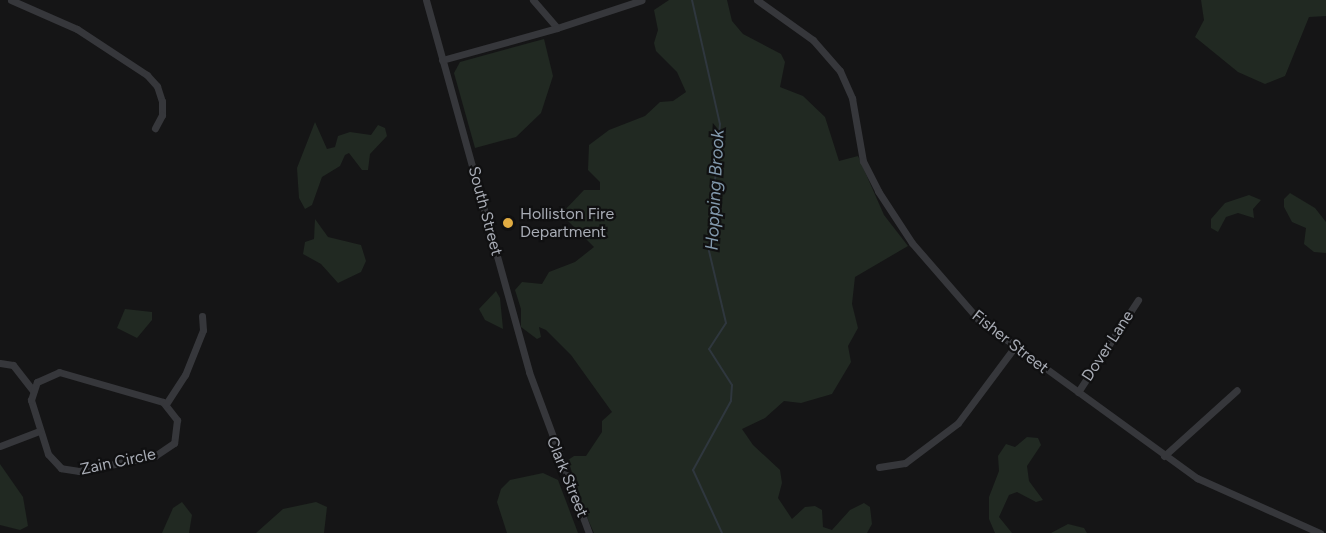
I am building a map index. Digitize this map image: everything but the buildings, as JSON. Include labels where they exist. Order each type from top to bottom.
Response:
[{"type":"street","points":[[11,0],[68,24],[147,75],[157,86],[162,101],[162,115],[155,128]]},
{"type":"street","name":"South Street","points":[[426,0],[545,421]]},
{"type":"street","points":[[533,0],[557,28]]},
{"type":"street","points":[[442,60],[557,28],[642,0]]},
{"type":"street","name":"Fisher Street","points":[[757,0],[807,34],[836,65],[852,98],[866,169],[892,215],[962,303],[1014,348],[1164,456],[1217,489],[1320,533]]},
{"type":"street","name":"Dover Lane","points":[[1078,392],[1138,300]]},
{"type":"street","points":[[0,363],[13,364],[33,391],[47,375],[65,372],[166,404],[185,375],[203,330],[202,316]]},
{"type":"street","points":[[879,467],[905,463],[958,423],[1014,348]]},
{"type":"street","points":[[1164,456],[1237,390]]},
{"type":"street","name":"Zain Circle","points":[[33,391],[31,406],[51,460],[67,470],[155,456],[170,448],[177,434],[175,414],[166,404]]},
{"type":"street","name":"Clark Street","points":[[545,421],[589,533]]},
{"type":"street","points":[[0,446],[39,431]]},
{"type":"shaded area","points":[[669,0],[727,0],[732,21],[743,34],[781,54],[785,62],[780,87],[803,96],[825,117],[839,161],[858,156],[884,215],[908,246],[855,277],[852,304],[858,328],[848,346],[851,362],[832,394],[801,403],[784,401],[765,418],[742,429],[753,445],[780,470],[782,483],[778,498],[792,519],[805,507],[815,506],[822,510],[823,527],[832,530],[850,510],[864,503],[870,507],[872,524],[867,533],[594,533],[586,515],[568,460],[574,456],[586,456],[602,432],[602,421],[612,412],[571,355],[546,330],[539,327],[541,337],[537,339],[521,327],[521,309],[515,290],[522,282],[542,284],[549,272],[575,262],[594,247],[561,214],[584,190],[600,190],[600,182],[588,170],[589,145],[609,130],[645,116],[660,102],[673,101],[686,92],[677,72],[656,51],[654,43],[658,30],[654,10]]},
{"type":"shaded area","points":[[1201,0],[1326,0],[1326,16],[1309,17],[1285,76],[1265,84],[1238,72],[1195,37],[1204,20]]},
{"type":"shaded area","points":[[544,39],[553,76],[541,113],[516,137],[475,148],[454,73],[460,62]]},
{"type":"shaded area","points":[[315,122],[327,149],[335,147],[338,136],[350,132],[371,135],[378,125],[385,128],[387,136],[370,154],[368,170],[362,170],[349,153],[345,155],[340,166],[322,177],[312,205],[305,209],[299,198],[297,168]]},
{"type":"shaded area","points":[[1290,193],[1315,208],[1326,222],[1326,253],[1314,252],[1304,244],[1306,228],[1292,222],[1284,207],[1284,199]]},
{"type":"shaded area","points":[[1249,195],[1261,200],[1253,209],[1254,218],[1238,213],[1226,217],[1218,232],[1211,228],[1211,219],[1225,203]]},
{"type":"shaded area","points":[[315,219],[328,237],[361,245],[366,261],[361,272],[338,283],[321,264],[303,254],[305,242],[314,239]]},
{"type":"shaded area","points":[[496,291],[500,298],[503,329],[485,320],[479,309]]},
{"type":"shaded area","points":[[125,309],[152,312],[152,320],[137,338],[117,328]]},
{"type":"shaded area","points":[[1027,437],[1038,438],[1041,445],[1027,466],[1029,481],[1043,500],[1036,502],[1017,492],[1009,495],[999,517],[1012,533],[995,533],[989,519],[989,497],[999,471],[998,456],[1006,444],[1015,447]]},
{"type":"shaded area","points":[[0,464],[23,497],[28,526],[20,530],[0,525]]},
{"type":"shaded area","points":[[543,473],[558,480],[578,533],[507,533],[497,502],[501,489],[510,480]]},
{"type":"shaded area","points":[[182,502],[192,515],[189,533],[162,533],[173,508]]},
{"type":"shaded area","points":[[316,502],[327,507],[324,533],[256,533],[283,509]]},
{"type":"shaded area","points":[[1068,524],[1084,528],[1087,533],[1051,533]]},
{"type":"waterway","name":"Hopping Brook","points":[[692,0],[720,124],[709,251],[726,323],[709,349],[732,385],[731,401],[693,470],[722,533]]},
{"type":"place","name":"Holliston Fire Department","points":[[508,223]]}]
